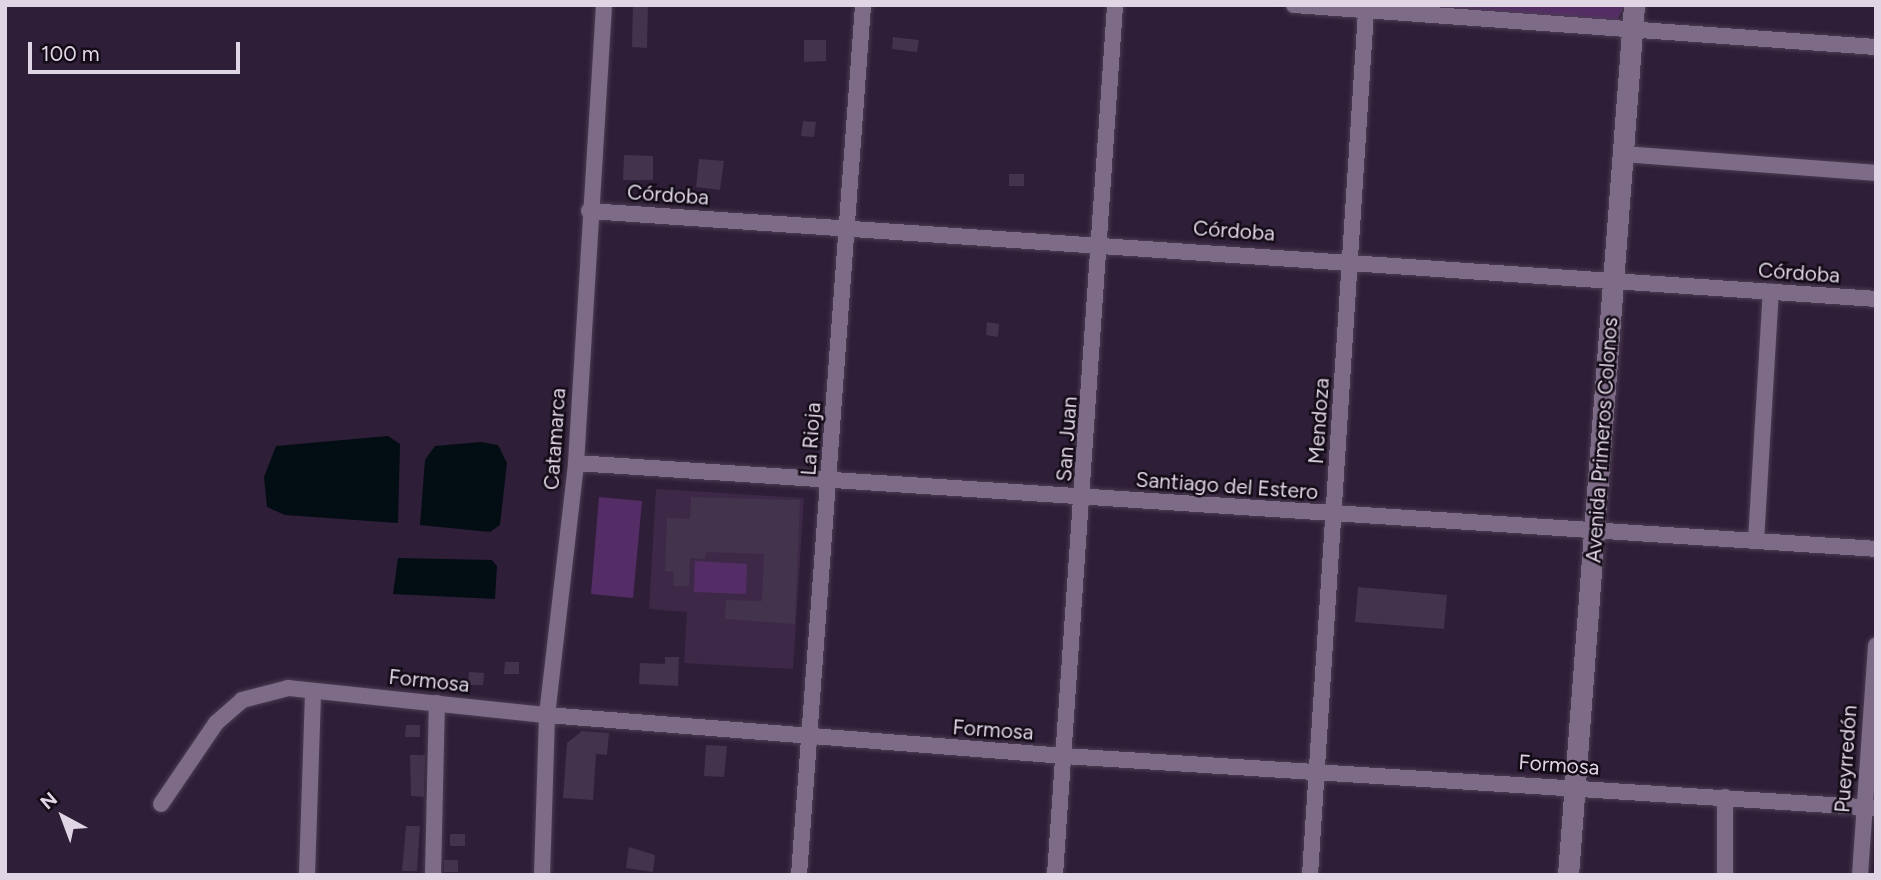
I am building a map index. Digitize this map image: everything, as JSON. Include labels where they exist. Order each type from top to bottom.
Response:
[{"type":"street","name":"Catamarca","points":[[542,875],[547,715],[576,463],[589,211],[604,5]]},
{"type":"street","name":"La Rioja","points":[[799,875],[807,736],[829,479],[863,5]]},
{"type":"street","name":"San Juan","points":[[1055,875],[1102,243],[1115,5]]},
{"type":"street","points":[[1294,5],[1876,47]]},
{"type":"street","name":"Avenida Primeros Colonos","points":[[1568,875],[1597,529],[1634,5]]},
{"type":"street","name":"Mendoza","points":[[1310,875],[1366,12]]},
{"type":"street","points":[[1624,154],[1876,173]]},
{"type":"street","name":"Córdoba","points":[[589,211],[1351,260],[1876,299]]},
{"type":"street","points":[[1756,541],[1771,291]]},
{"type":"street","name":"Santiago del Estero","points":[[576,463],[1876,549]]},
{"type":"street","name":"Pueyrredón","points":[[1860,875],[1870,807],[1876,646]]},
{"type":"street","name":"Formosa","points":[[161,804],[216,723],[242,700],[271,690],[313,691],[547,715],[1064,756],[1317,769],[1870,807]]},
{"type":"street","points":[[307,875],[313,691]]},
{"type":"street","points":[[433,875],[437,703]]},
{"type":"street","points":[[1725,797],[1725,875]]},
{"type":"shaded area","points":[[1400,5],[1625,5],[1615,24]]},
{"type":"shaded area","points":[[388,436],[400,444],[398,523],[285,515],[267,507],[264,477],[276,446]]},
{"type":"shaded area","points":[[481,442],[498,445],[507,463],[500,525],[490,532],[420,525],[425,460],[435,446]]},
{"type":"shaded area","points":[[656,489],[804,498],[793,669],[684,663],[687,612],[649,609]]},
{"type":"shaded area","points":[[599,497],[642,501],[633,598],[591,594]]},
{"type":"shaded area","points":[[398,558],[492,560],[497,566],[495,599],[393,594]]},
{"type":"shaded area","points":[[695,561],[747,564],[746,594],[694,592]]},
{"type":"building","points":[[633,5],[648,5],[647,48],[632,47]]},
{"type":"building","points":[[893,37],[919,40],[917,52],[892,49]]},
{"type":"building","points":[[804,40],[826,40],[826,61],[804,62]]},
{"type":"building","points":[[803,121],[816,122],[814,137],[801,136]]},
{"type":"building","points":[[624,155],[653,156],[653,180],[623,180]]},
{"type":"building","points":[[699,159],[724,161],[720,190],[696,187]]},
{"type":"building","points":[[1009,174],[1024,174],[1024,186],[1009,186]]},
{"type":"building","points":[[987,322],[999,324],[998,337],[986,335]]},
{"type":"building","points":[[691,497],[800,500],[795,624],[725,619],[726,600],[762,601],[764,554],[706,552],[705,559],[690,558],[689,586],[673,586],[674,572],[665,571],[667,518],[690,519]]},
{"type":"building","points":[[1358,587],[1447,595],[1444,629],[1355,622]]},
{"type":"building","points":[[665,657],[679,657],[678,686],[639,684],[640,663],[665,664]]},
{"type":"building","points":[[505,662],[519,662],[519,674],[504,674]]},
{"type":"building","points":[[469,672],[484,673],[483,685],[468,685]]},
{"type":"building","points":[[406,725],[420,725],[420,737],[405,737]]},
{"type":"building","points":[[582,731],[609,733],[607,755],[596,754],[593,800],[563,798],[567,743]]},
{"type":"building","points":[[706,745],[727,746],[724,777],[704,776]]},
{"type":"building","points":[[410,755],[425,755],[424,797],[411,796]]},
{"type":"building","points":[[406,826],[420,826],[417,871],[402,871]]},
{"type":"building","points":[[450,834],[465,834],[465,846],[450,846]]},
{"type":"building","points":[[629,847],[655,855],[653,872],[626,868]]},
{"type":"building","points":[[444,860],[458,860],[458,872],[444,872]]}]
